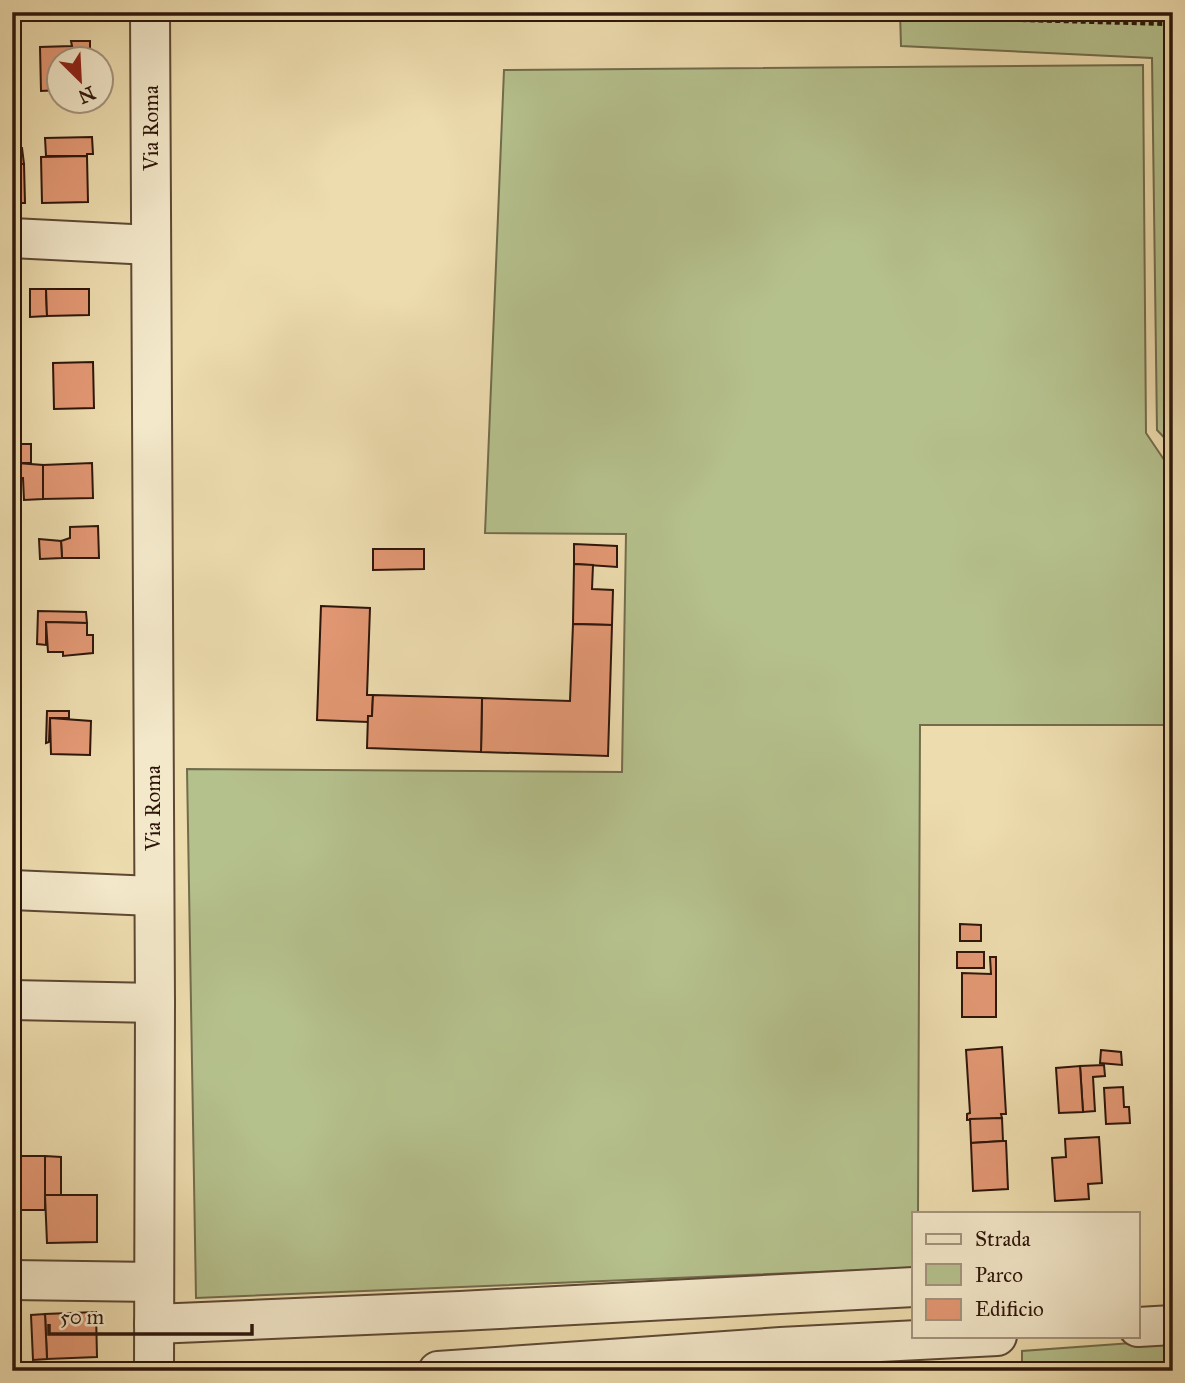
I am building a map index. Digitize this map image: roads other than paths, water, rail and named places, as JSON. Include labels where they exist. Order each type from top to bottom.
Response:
[{"type":"street","name":"Via Roma","points":[[150,12],[155,1003],[153,1371]]},
{"type":"street","points":[[12,238],[151,244]]},
{"type":"street","points":[[12,890],[153,896]]},
{"type":"street","points":[[12,999],[155,1003]]},
{"type":"street","points":[[12,1280],[154,1282]]},
{"type":"street","points":[[154,1324],[912,1287]]},
{"type":"street","points":[[1140,1327],[1173,1325]]},
{"type":"street","points":[[439,1371],[961,1338]]}]
